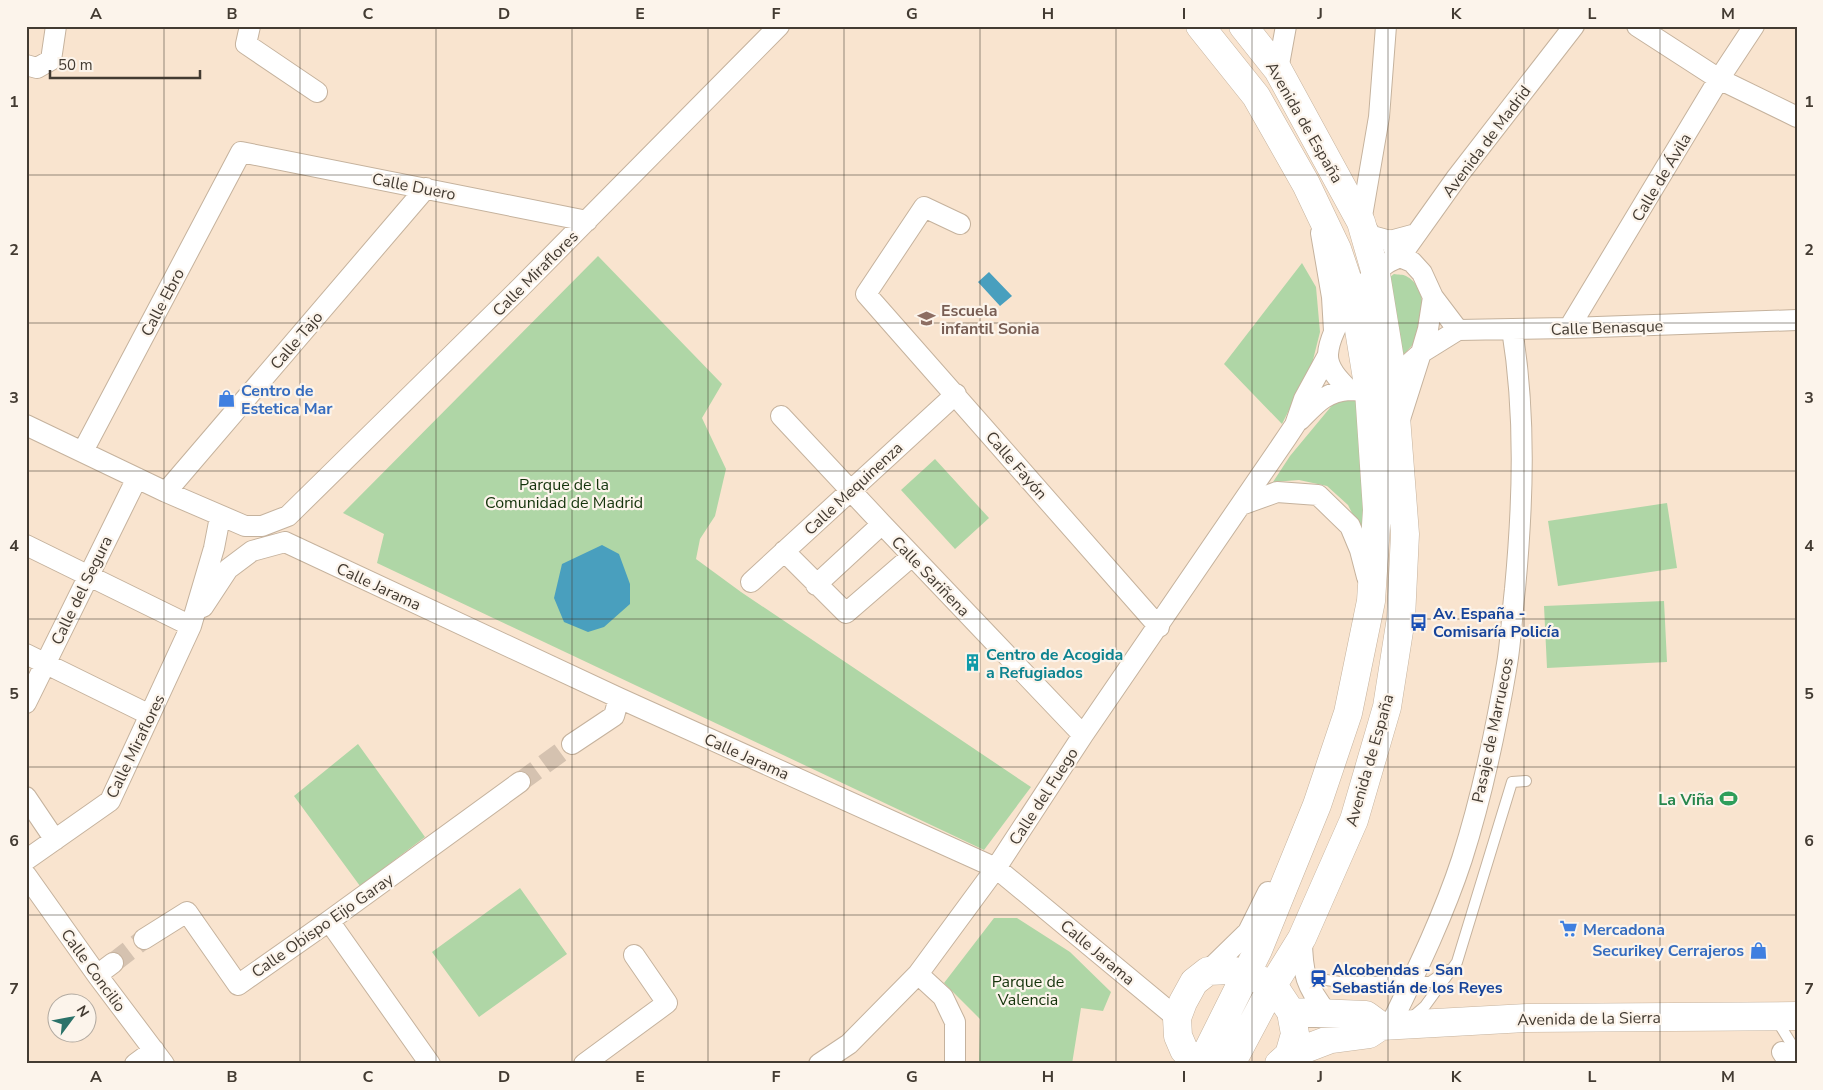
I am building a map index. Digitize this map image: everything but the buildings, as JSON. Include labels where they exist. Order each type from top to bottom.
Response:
[{"type":"main road","name":"Avenida de España","points":[[1192,1060],[1246,974],[1258,950],[1317,805],[1348,713],[1371,592],[1377,510],[1359,390],[1354,299],[1337,249],[1316,204],[1256,96],[1200,26]]},
{"type":"main road","name":"Avenida de España","points":[[1231,1064],[1273,985],[1302,938],[1354,820],[1388,707],[1401,618],[1405,534],[1393,378],[1376,274],[1361,222],[1278,70],[1243,26]]},
{"type":"main road","points":[[1192,1060],[1178,1036],[1177,1018],[1183,1000],[1194,982],[1208,971],[1229,970],[1246,974],[1273,985],[1292,1012],[1295,1034],[1284,1059]]},
{"type":"main road","points":[[1292,1012],[1366,1015],[1391,1026]]},
{"type":"main road","name":"Avenida de la Sierra","points":[[1284,1059],[1331,1039],[1368,1034],[1391,1026],[1527,1018],[1786,1016]]},
{"type":"street","points":[[26,65],[37,68],[51,60],[56,26]]},
{"type":"street","points":[[250,26],[246,44],[317,92]]},
{"type":"street","name":"Calle Miraflores","points":[[191,626],[214,548],[220,517],[244,526],[262,526],[288,516],[587,221],[778,26]]},
{"type":"street","points":[[1278,70],[1286,26]]},
{"type":"street","points":[[1361,222],[1379,117],[1386,26]]},
{"type":"street","name":"Avenida de Madrid","points":[[1416,234],[1457,177],[1574,26]]},
{"type":"street","points":[[1637,26],[1719,79],[1797,117]]},
{"type":"street","name":"Calle de Ávila","points":[[1569,328],[1719,79],[1754,26]]},
{"type":"street","name":"Calle Duero","points":[[240,152],[587,221]]},
{"type":"street","name":"Calle Ebro","points":[[83,452],[240,152]]},
{"type":"street","name":"Calle Tajo","points":[[166,492],[426,188]]},
{"type":"street","name":"Avenida de España","points":[[1316,204],[1332,297],[1334,331],[1328,355]]},
{"type":"street","name":"Calle Fayón","points":[[960,224],[924,207],[866,294],[1159,626]]},
{"type":"street","name":"Avenida de España","points":[[1361,222],[1372,236],[1395,249],[1412,262],[1422,273],[1433,297],[1428,329],[1397,429]]},
{"type":"street","name":"Avenida de España","points":[[1334,331],[1354,299],[1386,264],[1395,249],[1416,234]]},
{"type":"street","points":[[1433,297],[1458,330]]},
{"type":"street","name":"Calle Benasque","points":[[1458,330],[1797,320]]},
{"type":"street","name":"Pasaje de Marruecos","points":[[1391,1026],[1424,954],[1461,860],[1489,760],[1507,663],[1518,552],[1522,471],[1517,360],[1512,329]]},
{"type":"street","name":"Avenida de España","points":[[1359,390],[1393,378],[1420,353],[1458,330]]},
{"type":"street","points":[[1328,355],[1335,376],[1359,390]]},
{"type":"street","name":"Calle del Fuego","points":[[1295,425],[1304,399],[1328,355]]},
{"type":"street","name":"Calle del Fuego","points":[[819,1064],[849,1044],[918,974],[996,868],[1083,735],[1295,425],[1319,401],[1334,391],[1359,390]]},
{"type":"street","name":"Calle Mequinenza","points":[[751,582],[849,490],[956,394]]},
{"type":"street","name":"Calle Sariñena","points":[[780,416],[1083,735]]},
{"type":"street","points":[[26,424],[220,517]]},
{"type":"street","name":"Calle del Segura","points":[[26,703],[137,478]]},
{"type":"street","points":[[1241,505],[1277,492],[1318,495],[1350,526],[1360,550],[1371,592]]},
{"type":"street","points":[[286,542],[310,494]]},
{"type":"street","points":[[286,542],[288,516]]},
{"type":"street","points":[[816,585],[882,524]]},
{"type":"street","name":"Calle Miraflores","points":[[26,860],[110,801],[191,626],[228,569],[252,551],[286,542]]},
{"type":"street","name":"Calle Jarama","points":[[286,542],[620,698],[996,868],[1177,1018]]},
{"type":"street","points":[[26,545],[191,626]]},
{"type":"street","points":[[784,551],[846,613],[912,556]]},
{"type":"street","points":[[26,654],[150,715]]},
{"type":"street","points":[[572,744],[614,716],[620,698]]},
{"type":"street","name":"Calle Obispo Eijo Garay","points":[[144,939],[187,912],[238,985],[520,782]]},
{"type":"street","points":[[26,797],[56,840]]},
{"type":"street","name":"Avenida de España","points":[[1208,971],[1248,932],[1298,827],[1317,805]]},
{"type":"street","name":"Calle Concilio","points":[[26,875],[97,975],[159,1057]]},
{"type":"street","points":[[329,921],[430,1064]]},
{"type":"street","points":[[1302,938],[1302,964],[1306,977],[1313,996],[1328,1014]]},
{"type":"street","points":[[584,1064],[667,1004],[634,956]]},
{"type":"street","points":[[97,975],[113,963]]},
{"type":"street","points":[[918,974],[943,997],[955,1022],[955,1064]]},
{"type":"street","points":[[135,1064],[159,1057]]},
{"type":"lane","points":[[1391,1026],[1425,1006],[1455,964],[1512,782],[1526,781]]},
{"type":"lane","points":[[1306,977],[1340,982],[1430,982],[1455,964]]},
{"type":"lane","points":[[1786,1016],[1790,1056]]},
{"type":"green space","name":"Parque de la Comunidad de Madrid","points":[[598,256],[722,384],[702,418],[726,469],[715,516],[700,539],[696,559],[741,592],[1031,787],[984,850],[377,563],[384,534],[343,513]]},
{"type":"green space","points":[[1302,263],[1316,287],[1320,332],[1312,364],[1282,424],[1224,364]]},
{"type":"green space","points":[[1394,274],[1405,275],[1413,281],[1418,288],[1423,307],[1423,317],[1418,336],[1400,357],[1383,282]]},
{"type":"green space","points":[[1355,399],[1361,406],[1365,539],[1348,505],[1327,486],[1299,480],[1273,482],[1290,456],[1334,403]]},
{"type":"green space","points":[[935,459],[989,518],[955,549],[901,490]]},
{"type":"green space","points":[[1667,503],[1677,568],[1558,586],[1548,521]]},
{"type":"green space","points":[[1664,601],[1667,662],[1547,668],[1544,606]]},
{"type":"green space","points":[[358,744],[425,837],[360,886],[294,796]]},
{"type":"green space","points":[[520,888],[567,954],[479,1017],[432,952]]},
{"type":"green space","name":"Parque de Valencia","points":[[994,918],[1017,918],[1070,952],[1111,992],[1103,1011],[1081,1008],[1072,1064],[979,1064],[980,1019],[944,983]]},
{"type":"water","points":[[989,272],[1012,296],[1000,306],[978,282]]},
{"type":"water","points":[[602,545],[619,554],[630,584],[630,604],[604,627],[588,632],[564,622],[554,598],[562,564]]},
{"type":"tunnel","points":[[520,782],[572,744]]},
{"type":"tunnel","points":[[113,963],[144,939]]},
{"type":"place","name":"Escuela infantil Sonia","points":[[927,319]]},
{"type":"place","name":"Centro de Estetica Mar","points":[[227,399]]},
{"type":"place","name":"Av. España - Comisaría Policía","points":[[1419,622]]},
{"type":"place","name":"Centro de Acogida a Refugiados","points":[[972,663]]},
{"type":"place","name":"La Viña","points":[[1728,799]]},
{"type":"place","name":"Mercadona","points":[[1569,929]]},
{"type":"place","name":"Securikey Cerrajeros","points":[[1758,950]]},
{"type":"place","name":"Alcobendas - San Sebastián de los Reyes","points":[[1318,978]]}]
